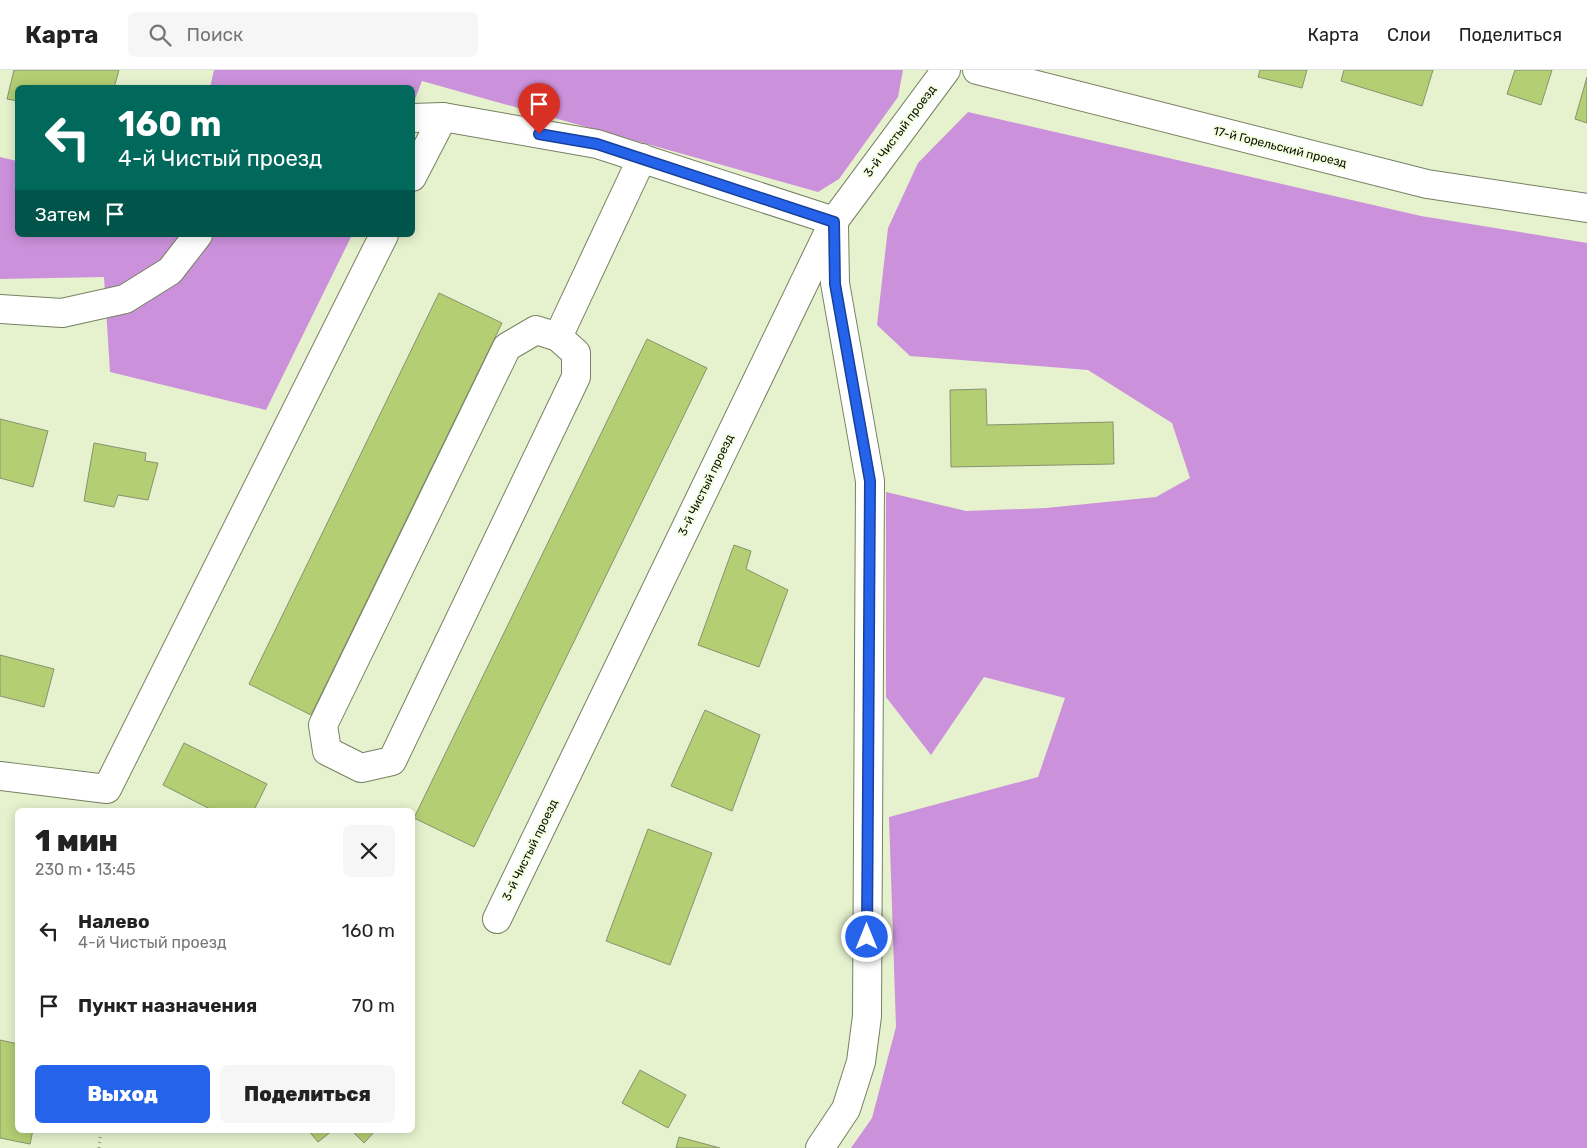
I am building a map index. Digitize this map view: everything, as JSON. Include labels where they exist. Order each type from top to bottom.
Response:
[{"type":"street","name":"3-й Чистый проезд","points":[[497,919],[834,222],[946,70]]},
{"type":"street","name":"17-й Горельский проезд","points":[[977,70],[1427,184],[1587,208]]},
{"type":"street","points":[[415,118],[443,117],[597,144],[834,222],[835,284],[870,481],[867,1016],[861,1062],[846,1109],[820,1148]]},
{"type":"street","points":[[415,172],[443,117]]},
{"type":"street","points":[[558,337],[642,158]]},
{"type":"street","points":[[0,309],[62,314],[125,299],[170,271],[196,237]]},
{"type":"street","points":[[0,776],[107,789],[383,237]]},
{"type":"street","points":[[536,330],[558,337],[576,353],[576,377],[392,761],[361,768],[327,751],[323,725],[507,347],[536,330]]},
{"type":"path","points":[[99,1148],[101,1133]]},
{"type":"shaded area","points":[[214,70],[903,70],[898,97],[839,179],[818,192],[422,81],[415,99],[415,85],[211,85]]},
{"type":"shaded area","points":[[968,112],[1421,216],[1587,243],[1587,1148],[851,1148],[872,1118],[896,1027],[889,817],[1038,777],[1065,698],[984,677],[931,755],[886,697],[886,492],[966,511],[1046,508],[1156,497],[1190,478],[1172,423],[1088,370],[910,356],[877,325],[888,228],[918,163]]},
{"type":"shaded area","points":[[0,157],[15,161],[15,237],[351,237],[266,410],[110,372],[104,277],[0,279]]},
{"type":"building","points":[[14,70],[119,70],[115,85],[15,85],[15,100],[7,99]]},
{"type":"building","points":[[1260,70],[1307,70],[1302,88],[1258,77]]},
{"type":"building","points":[[1344,70],[1433,70],[1422,106],[1341,81]]},
{"type":"building","points":[[1515,70],[1552,70],[1541,105],[1507,94]]},
{"type":"building","points":[[1587,77],[1587,123],[1575,119]]},
{"type":"building","points":[[439,293],[502,323],[311,715],[249,684]]},
{"type":"building","points":[[647,339],[707,368],[474,847],[415,818]]},
{"type":"building","points":[[986,389],[987,425],[1113,422],[1114,464],[951,467],[950,390]]},
{"type":"building","points":[[0,419],[48,431],[33,487],[0,478]]},
{"type":"building","points":[[94,443],[146,453],[145,461],[158,463],[148,500],[118,495],[114,507],[84,501]]},
{"type":"building","points":[[734,545],[751,551],[746,569],[788,590],[759,667],[698,645]]},
{"type":"building","points":[[0,655],[54,669],[44,707],[0,696]]},
{"type":"building","points":[[705,710],[760,735],[732,811],[671,786]]},
{"type":"building","points":[[184,743],[267,784],[255,808],[208,808],[163,785]]},
{"type":"building","points":[[648,829],[712,853],[670,965],[606,941]]},
{"type":"building","points":[[0,1040],[15,1043],[15,1133],[32,1133],[30,1144],[0,1138]]},
{"type":"building","points":[[640,1070],[686,1095],[668,1128],[622,1103]]},
{"type":"building","points":[[310,1133],[329,1133],[318,1142]]},
{"type":"building","points":[[354,1133],[373,1133],[364,1143]]},
{"type":"building","points":[[679,1137],[720,1148],[676,1148]]},
{"type":"route","points":[[539,134],[597,144],[834,222],[835,284],[870,481],[867,937]]}]
